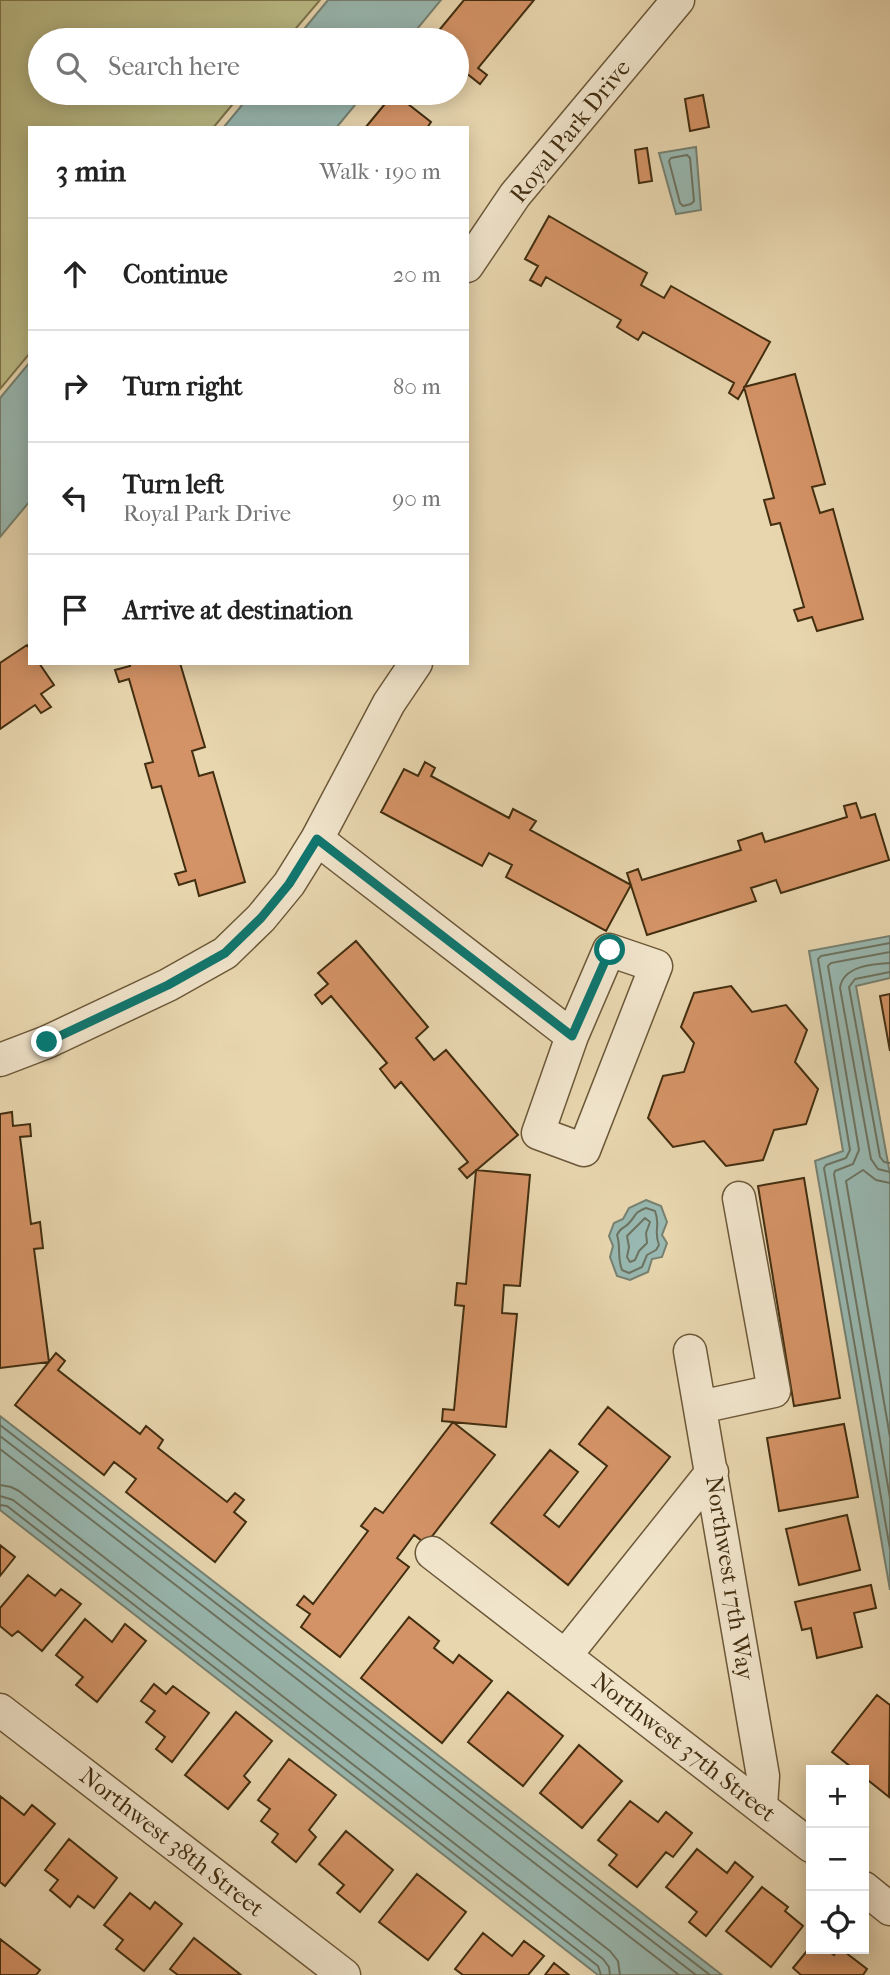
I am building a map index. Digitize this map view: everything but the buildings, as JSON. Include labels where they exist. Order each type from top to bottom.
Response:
[{"type":"street","name":"Royal Park Drive","points":[[469,263],[515,195],[678,0]]},
{"type":"street","points":[[0,1060],[47,1042],[168,985],[225,953],[261,918],[289,884],[317,839],[389,703],[414,665]]},
{"type":"street","points":[[317,839],[572,1036]]},
{"type":"street","points":[[610,950],[656,966],[584,1150],[538,1133],[572,1036],[610,950]]},
{"type":"street","points":[[700,1408],[774,1391],[738,1198]]},
{"type":"street","name":"Northwest 17th Way","points":[[690,1350],[763,1776],[761,1806]]},
{"type":"street","points":[[561,1652],[712,1472]]},
{"type":"street","name":"Northwest 37th Street","points":[[432,1553],[806,1842]]},
{"type":"street","name":"Northwest 38th Street","points":[[0,1710],[344,1975]]},
{"type":"green space","points":[[0,0],[320,0],[296,28],[28,28],[28,105],[232,105],[215,126],[28,126],[28,355],[0,389]]},
{"type":"water","points":[[328,0],[441,0],[418,28],[305,28]]},
{"type":"water","points":[[242,105],[355,105],[338,126],[225,126]]},
{"type":"water","points":[[696,147],[701,210],[676,214],[659,153]]},
{"type":"water","points":[[28,364],[28,503],[0,537],[0,398]]},
{"type":"water","points":[[890,936],[890,978],[856,986],[890,1174],[890,1590],[815,1161],[843,1151],[809,951]]},
{"type":"water","points":[[646,1200],[661,1206],[667,1222],[662,1235],[667,1243],[662,1257],[652,1259],[648,1272],[630,1280],[617,1276],[610,1257],[613,1246],[609,1236],[614,1223],[623,1219],[629,1208]]},
{"type":"water","points":[[0,1416],[722,1975],[598,1975],[0,1510]]},
{"type":"route","points":[[47,1042],[168,985],[225,953],[261,918],[289,884],[317,839],[572,1036],[610,950]]}]
